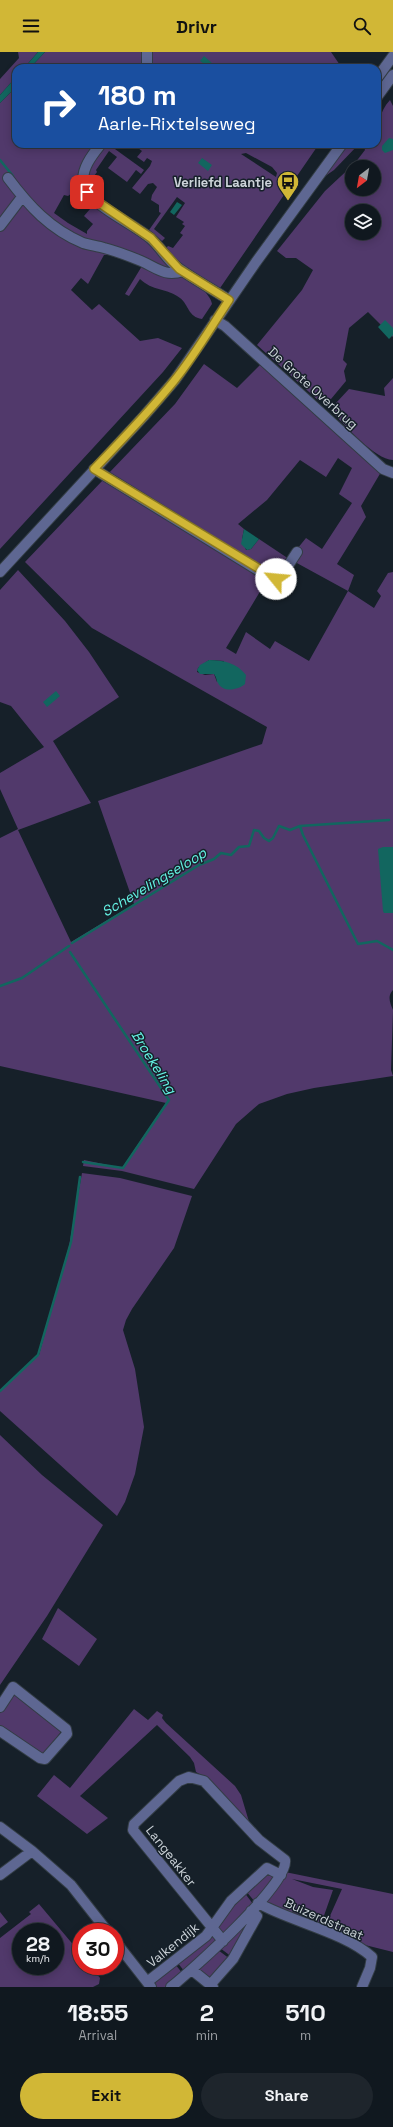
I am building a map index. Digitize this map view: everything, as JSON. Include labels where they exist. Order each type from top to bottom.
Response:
[{"type":"street","points":[[147,52],[147,64]]},
{"type":"street","points":[[381,72],[393,56]]},
{"type":"street","points":[[381,92],[393,75]]},
{"type":"street","points":[[98,148],[89,161],[84,172],[83,183],[87,192],[98,202],[151,238],[170,262],[229,300]]},
{"type":"street","points":[[0,572],[144,416],[175,380],[195,353],[229,300],[339,148]]},
{"type":"street","points":[[8,178],[37,215],[68,235],[84,243],[104,248],[141,261],[167,273],[173,274],[183,271]]},
{"type":"street","points":[[0,226],[22,197]]},
{"type":"street","name":"De Grote Overbrug","points":[[215,320],[225,326],[383,469],[393,473]]},
{"type":"street","points":[[94,469],[269,577],[276,579],[282,575],[297,552]]},
{"type":"street","points":[[0,1707],[13,1687],[66,1728],[66,1734],[45,1759],[40,1758],[0,1731]]},
{"type":"street","name":"Langeakker","points":[[223,1941],[212,1930],[133,1830],[134,1824],[179,1781],[193,1777],[204,1781],[259,1840],[285,1860],[286,1864],[281,1874]]},
{"type":"street","points":[[0,1827],[32,1851],[71,1885],[101,1923]]},
{"type":"street","points":[[0,1875],[32,1851]]},
{"type":"street","name":"Valkendijk","points":[[149,1985],[206,1936],[212,1930],[231,1901],[267,1868],[281,1874]]},
{"type":"street","points":[[171,1987],[184,1982],[192,1970],[223,1941],[251,1911],[281,1874]]},
{"type":"street","name":"Buizerdstraat","points":[[258,1903],[343,1939],[367,1952],[372,1957],[370,1968],[362,1987]]},
{"type":"street","points":[[192,1970],[212,1986],[230,1964],[257,1916],[251,1911]]},
{"type":"street","points":[[124,1953],[149,1985]]},
{"type":"shaded area","points":[[18,52],[38,52],[28,64],[14,64],[19,58]]},
{"type":"shaded area","points":[[38,52],[45,52],[34,64],[28,64]]},
{"type":"shaded area","points":[[45,52],[143,52],[143,64],[34,64]]},
{"type":"shaded area","points":[[152,52],[331,52],[339,64],[152,64]]},
{"type":"shaded area","points":[[204,56],[213,64],[204,64],[200,61]]},
{"type":"shaded area","points":[[12,66],[12,82],[0,95],[0,79]]},
{"type":"shaded area","points":[[12,82],[12,91],[0,103],[0,95]]},
{"type":"shaded area","points":[[12,91],[12,148],[93,148],[72,193],[68,196],[64,195],[54,213],[87,234],[87,231],[93,224],[84,216],[90,209],[85,205],[88,201],[83,197],[74,209],[78,202],[78,196],[85,196],[134,231],[177,265],[207,294],[212,304],[202,319],[197,318],[191,313],[180,298],[170,292],[149,286],[140,279],[129,296],[125,294],[142,266],[109,255],[104,255],[88,284],[81,278],[71,290],[92,310],[99,304],[140,341],[158,338],[182,348],[163,372],[0,549],[0,103]]},
{"type":"shaded area","points":[[390,100],[393,106],[393,337],[368,312],[349,328],[343,360],[347,364],[344,371],[346,381],[331,399],[326,398],[319,401],[257,345],[302,290],[313,270],[296,258],[286,258],[277,251],[325,191],[345,172],[345,196],[381,196],[381,160],[357,160],[365,150],[364,148],[381,148],[381,115],[386,104]]},
{"type":"shaded area","points":[[389,138],[393,139],[393,150],[385,153],[382,150],[382,146]]},
{"type":"shaded area","points":[[105,148],[114,148],[144,170],[141,174],[136,170],[127,182],[108,168],[117,157],[109,151],[96,170],[97,172],[94,176],[98,179],[91,188],[88,182],[88,176],[92,164]]},
{"type":"shaded area","points":[[138,148],[316,148],[218,291],[182,267],[170,255],[166,248],[168,246],[173,248],[183,235],[180,233],[185,226],[182,224],[184,222],[176,217],[185,203],[177,197],[154,229],[165,238],[162,241],[149,230],[161,213],[159,212],[159,205],[151,200],[157,187],[153,183],[148,184],[140,194],[132,188],[150,166],[152,161],[147,158],[144,162],[137,157],[142,151]],"holes":[[[246,153],[272,167],[277,173],[276,177],[241,154]]]},
{"type":"shaded area","points":[[344,148],[355,148],[334,170],[324,177]]},
{"type":"shaded area","points":[[202,158],[212,165],[208,171],[198,163]]},
{"type":"shaded area","points":[[177,202],[182,205],[174,215],[170,212]]},
{"type":"shaded area","points":[[385,320],[393,328],[393,335],[389,339],[378,327]]},
{"type":"shaded area","points":[[262,363],[381,472],[361,506],[366,517],[337,564],[354,575],[348,591],[295,562],[273,574],[108,474],[175,404],[204,364],[237,388]],"holes":[[[338,458],[352,468],[339,494],[352,503],[322,549],[306,538],[289,559],[259,539],[251,549],[246,550],[242,539],[244,529],[238,524],[267,500],[300,460],[326,477]]]},
{"type":"shaded area","points":[[393,378],[393,460],[377,454],[369,448],[333,413],[337,408],[336,403],[349,389],[385,396],[384,388]]},
{"type":"shaded area","points":[[103,480],[265,578],[264,585],[226,648],[236,654],[246,632],[270,649],[275,641],[309,661],[348,591],[374,608],[381,596],[377,591],[388,573],[393,572],[393,847],[383,847],[384,913],[393,913],[393,990],[390,995],[390,1002],[393,1010],[391,1070],[393,1076],[314,1088],[287,1094],[259,1104],[236,1124],[194,1189],[122,1171],[83,1166],[84,1160],[122,1168],[166,1103],[0,1066],[0,838],[18,829],[0,789],[0,773],[44,747],[11,706],[0,702],[0,590],[18,570],[65,621],[89,652],[119,697],[53,741],[91,803],[18,830],[71,942],[134,904],[98,801],[262,744],[267,727],[92,628],[25,562]],"holes":[[[209,660],[224,661],[217,682],[214,674],[205,675],[197,672],[198,668]]]},
{"type":"shaded area","points":[[244,529],[259,539],[251,549],[247,550],[241,544]]},
{"type":"shaded area","points":[[209,660],[234,665],[246,675],[245,684],[239,688],[231,690],[220,686],[214,674],[200,674],[197,670],[200,665]]},
{"type":"shaded area","points":[[56,691],[60,696],[47,707],[43,702]]},
{"type":"shaded area","points":[[383,847],[393,847],[393,913],[384,913],[383,911],[378,849]]},
{"type":"shaded area","points":[[82,1173],[120,1178],[192,1196],[174,1248],[132,1309],[123,1330],[135,1369],[144,1427],[135,1474],[125,1502],[117,1516],[0,1411],[0,1391],[39,1355],[69,1246]]},
{"type":"shaded area","points":[[0,1435],[42,1475],[103,1525],[47,1616],[0,1685]]},
{"type":"shaded area","points":[[58,1608],[97,1639],[79,1666],[42,1639]]},
{"type":"shaded area","points":[[14,1694],[60,1731],[45,1753],[43,1754],[0,1728],[0,1713]]},
{"type":"shaded area","points":[[134,1709],[148,1720],[157,1711],[163,1715],[162,1718],[166,1723],[235,1786],[241,1795],[250,1825],[205,1777],[196,1772],[194,1763],[190,1757],[157,1725],[80,1796],[108,1818],[87,1834],[37,1796],[54,1775],[70,1788]]},
{"type":"shaded area","points":[[268,1871],[275,1875],[255,1902],[246,1891]]},
{"type":"shaded area","points":[[285,1872],[393,1894],[393,1952],[365,1945],[325,1927],[342,1889],[292,1879],[313,1887],[333,1890],[320,1927],[268,1904],[266,1901]]},
{"type":"shaded area","points":[[244,1892],[253,1904],[224,1934],[216,1929],[230,1906]]},
{"type":"shaded area","points":[[39,1904],[55,1923],[19,1923],[31,1914],[29,1912]]},
{"type":"shaded area","points":[[0,1912],[8,1922],[0,1928]]},
{"type":"shaded area","points":[[252,1915],[232,1957],[220,1948]]},
{"type":"shaded area","points":[[12,1929],[12,1975],[64,1975],[64,1934],[72,1943],[72,1975],[98,1975],[100,1978],[99,1984],[93,1987],[0,1987],[0,1938]]},
{"type":"shaded area","points":[[213,1935],[216,1941],[185,1972],[177,1962]]},
{"type":"shaded area","points":[[218,1950],[230,1959],[209,1980],[200,1972],[200,1969]]},
{"type":"shaded area","points":[[175,1964],[183,1974],[166,1987],[157,1987],[152,1981]]},
{"type":"waterway","points":[[0,160],[13,176]]},
{"type":"waterway","name":"Schevelingseloop","points":[[72,943],[199,865],[214,859],[221,853],[231,855],[239,847],[249,846],[254,830],[259,831],[264,838],[269,841],[273,838],[279,826],[290,830],[300,826],[389,820]]},
{"type":"waterway","points":[[300,826],[303,835],[358,944],[377,941],[393,950]]},
{"type":"waterway","name":"Schevelingseloop","points":[[0,986],[22,978],[69,946]]},
{"type":"waterway","name":"Broekeling","points":[[70,952],[169,1100],[123,1168],[83,1162]]},
{"type":"waterway","name":"Broekeling","points":[[0,1391],[38,1355],[71,1242],[80,1177]]},
{"type":"place","name":"Verliefd Laantje","points":[[288,202]]},
{"type":"route","points":[[87,192],[92,198],[151,238],[160,247],[170,262],[179,269],[229,300],[195,353],[175,380],[144,416],[94,469],[269,577],[276,579]]}]
